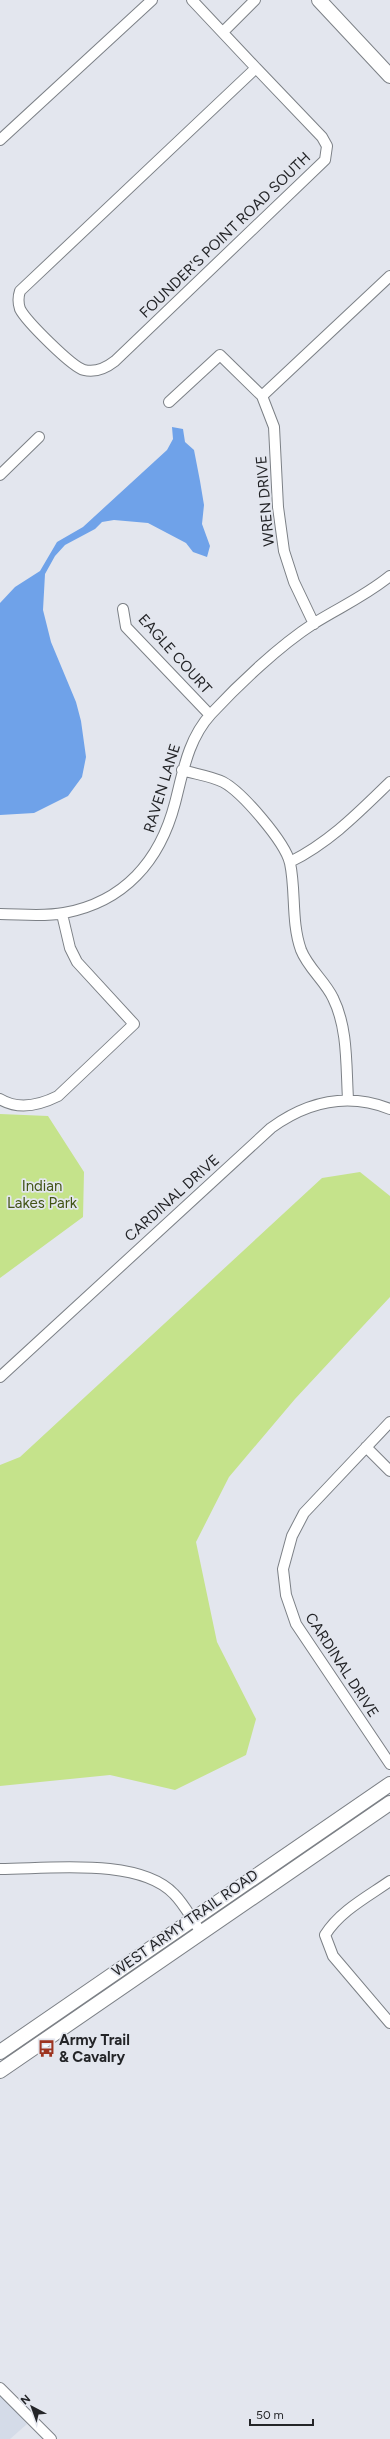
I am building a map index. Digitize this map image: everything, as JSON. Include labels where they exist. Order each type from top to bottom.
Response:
[{"type":"main road","points":[[319,0],[390,76]]},
{"type":"main road","name":"WEST ARMY TRAIL ROAD","points":[[0,2052],[390,1784]]},
{"type":"main road","name":"WEST ARMY TRAIL ROAD","points":[[0,2071],[390,1803]]},
{"type":"street","points":[[0,140],[152,0]]},
{"type":"street","name":"FOUNDER'S POINT ROAD SOUTH","points":[[192,0],[322,137],[327,146],[325,160],[115,361],[101,370],[94,371],[76,367],[23,313],[18,300],[20,291],[256,68]]},
{"type":"street","points":[[223,32],[255,0]]},
{"type":"street","points":[[262,396],[390,276]]},
{"type":"street","name":"WREN DRIVE","points":[[169,402],[220,355],[262,396],[274,426],[278,507],[284,551],[294,582],[314,624]]},
{"type":"street","points":[[0,475],[39,437]]},
{"type":"street","name":"RAVEN LANE","points":[[0,914],[62,914],[98,903],[116,893],[146,866],[161,843],[168,825],[182,770],[192,742],[210,715],[276,653],[314,624],[353,603],[390,576]]},
{"type":"street","name":"EAGLE COURT","points":[[123,609],[126,626],[210,715]]},
{"type":"street","points":[[182,770],[222,782],[235,790],[276,836],[290,862],[299,942],[306,959],[333,998],[342,1026],[348,1099]]},
{"type":"street","points":[[290,862],[312,851],[331,838],[390,782]]},
{"type":"street","points":[[0,1099],[15,1104],[30,1105],[48,1101],[58,1096],[134,1024],[77,962],[70,948],[62,914]]},
{"type":"street","name":"CARDINAL DRIVE","points":[[0,1377],[271,1128],[287,1116],[307,1107],[348,1099],[390,1109]]},
{"type":"street","name":"CARDINAL DRIVE","points":[[390,1422],[304,1513],[292,1536],[283,1569],[286,1595],[296,1624],[390,1764]]},
{"type":"street","points":[[366,1448],[390,1471]]},
{"type":"street","points":[[0,1869],[118,1869],[139,1874],[160,1883],[174,1894],[201,1932]]},
{"type":"street","points":[[390,1881],[342,1914],[333,1922],[324,1935],[333,1956],[390,2023]]},
{"type":"street","points":[[0,2388],[51,2439]]},
{"type":"shaded area","points":[[0,2394],[27,2424],[10,2439],[0,2439]]},
{"type":"green space","name":"Indian Lakes Park","points":[[0,1114],[48,1116],[84,1172],[83,1217],[0,1278]]},
{"type":"green space","points":[[360,1172],[390,1196],[390,1297],[295,1399],[229,1477],[196,1542],[217,1642],[256,1719],[246,1755],[175,1790],[110,1775],[0,1786],[0,1465],[20,1457],[322,1178]]},
{"type":"water","points":[[172,427],[183,429],[185,442],[194,450],[204,505],[202,524],[210,546],[207,557],[193,552],[186,543],[148,523],[114,520],[102,522],[95,529],[65,545],[55,556],[45,574],[43,610],[51,642],[76,702],[81,721],[86,757],[82,777],[68,796],[34,813],[0,815],[0,603],[15,587],[40,571],[57,542],[83,527],[167,450],[173,439]]},
{"type":"place","name":"Army Trail & Cavalry","points":[[46,2049]]}]
